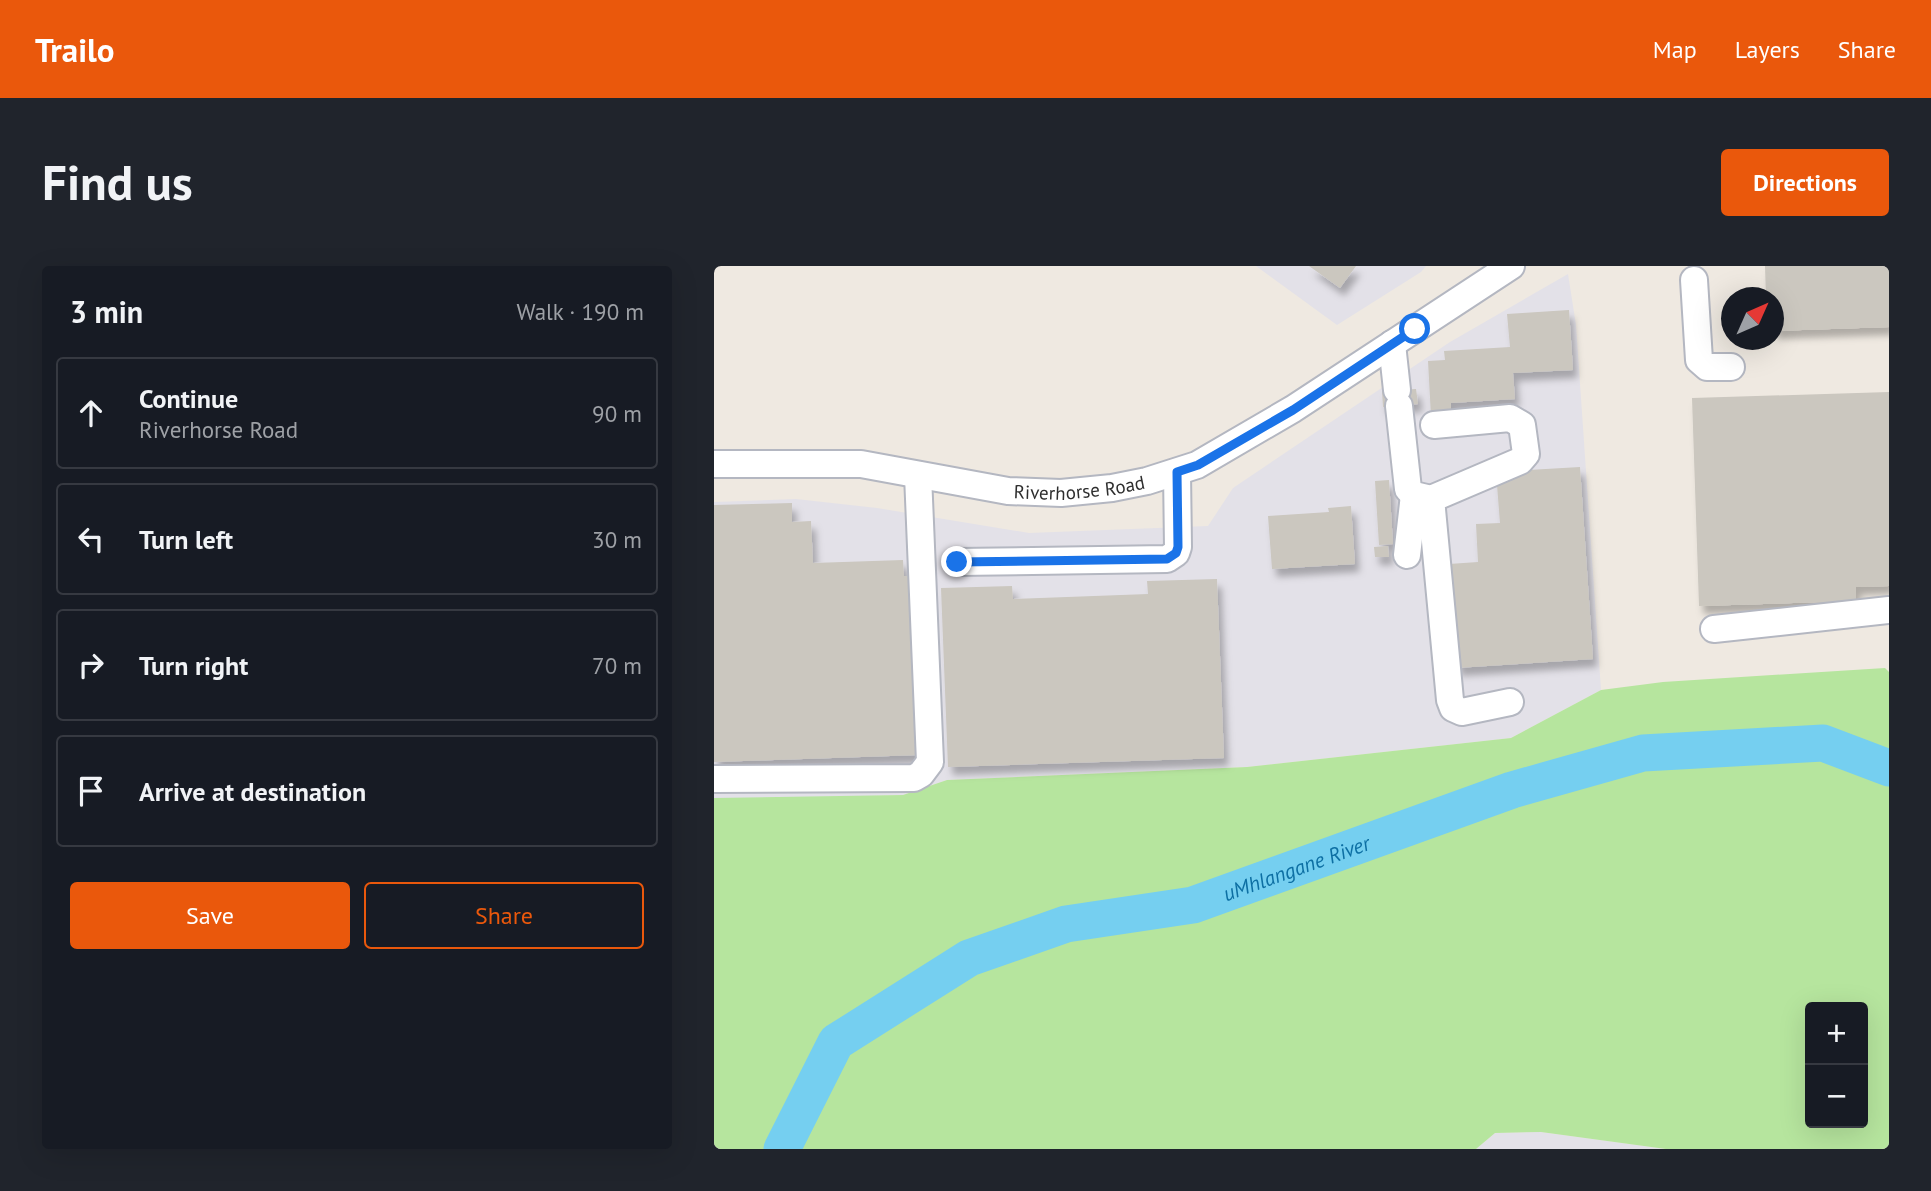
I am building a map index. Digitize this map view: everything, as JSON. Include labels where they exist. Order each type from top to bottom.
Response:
[{"type":"lane","name":"Riverhorse Road","points":[[714,464],[860,464],[1008,491],[1061,493],[1147,481],[1198,465],[1293,410],[1511,266]]},
{"type":"lane","points":[[1695,280],[1699,360],[1707,367],[1731,367]]},
{"type":"lane","points":[[1392,344],[1408,489],[1422,497],[1520,461],[1525,454],[1522,425],[1510,418],[1434,425]]},
{"type":"lane","points":[[957,562],[1172,557],[1178,547],[1177,472]]},
{"type":"lane","points":[[714,779],[914,778],[926,768],[930,762],[918,475]]},
{"type":"lane","points":[[1407,555],[1422,497]]},
{"type":"lane","points":[[1422,497],[1453,708],[1462,712],[1510,702]]},
{"type":"lane","points":[[1714,629],[1889,610]]},
{"type":"shaded area","points":[[1256,266],[1426,266],[1421,272],[1337,325]]},
{"type":"shaded area","points":[[1568,274],[1576,325],[1601,690],[1511,738],[1247,767],[947,780],[903,795],[714,801],[714,502],[796,499],[877,508],[1029,533],[1208,526],[1233,488],[1450,342]]},
{"type":"shaded area","points":[[1541,1132],[1666,1149],[1476,1149],[1495,1133]]},
{"type":"green space","points":[[1885,668],[1889,672],[1889,1149],[1666,1149],[1541,1132],[1495,1133],[1476,1149],[714,1149],[714,798],[903,795],[947,780],[1247,767],[1511,738],[1601,690],[1663,682]]},
{"type":"building","points":[[1309,266],[1356,266],[1340,288]]},
{"type":"building","points":[[1765,266],[1889,266],[1889,327],[1784,331],[1784,287],[1766,287]]},
{"type":"building","points":[[1569,310],[1573,370],[1513,373],[1515,399],[1451,403],[1451,415],[1431,416],[1428,361],[1445,360],[1444,351],[1510,347],[1507,314]]},
{"type":"building","points":[[1416,389],[1418,404],[1383,407],[1382,391]]},
{"type":"building","points":[[1889,392],[1889,586],[1856,587],[1856,601],[1699,606],[1692,398]]},
{"type":"building","points":[[1580,467],[1593,659],[1456,668],[1449,564],[1478,562],[1476,524],[1500,523],[1496,472]]},
{"type":"building","points":[[1389,480],[1393,544],[1379,545],[1375,481]]},
{"type":"building","points":[[792,503],[792,522],[811,521],[813,563],[903,560],[904,576],[912,576],[919,755],[714,762],[714,505]]},
{"type":"building","points":[[1351,506],[1355,564],[1272,569],[1268,516],[1329,512],[1328,508]]},
{"type":"building","points":[[1388,546],[1389,557],[1375,557],[1374,547]]},
{"type":"building","points":[[1217,579],[1224,758],[948,767],[941,588],[1012,586],[1013,599],[1148,594],[1147,581]]},
{"type":"waterway","name":"uMhlangane River","points":[[782,1149],[836,1042],[969,958],[1066,924],[1193,905],[1512,790],[1643,753],[1823,743],[1889,768]]},
{"type":"route","points":[[957,562],[1172,557],[1178,547],[1177,472],[1198,465],[1293,410],[1415,329]]}]
